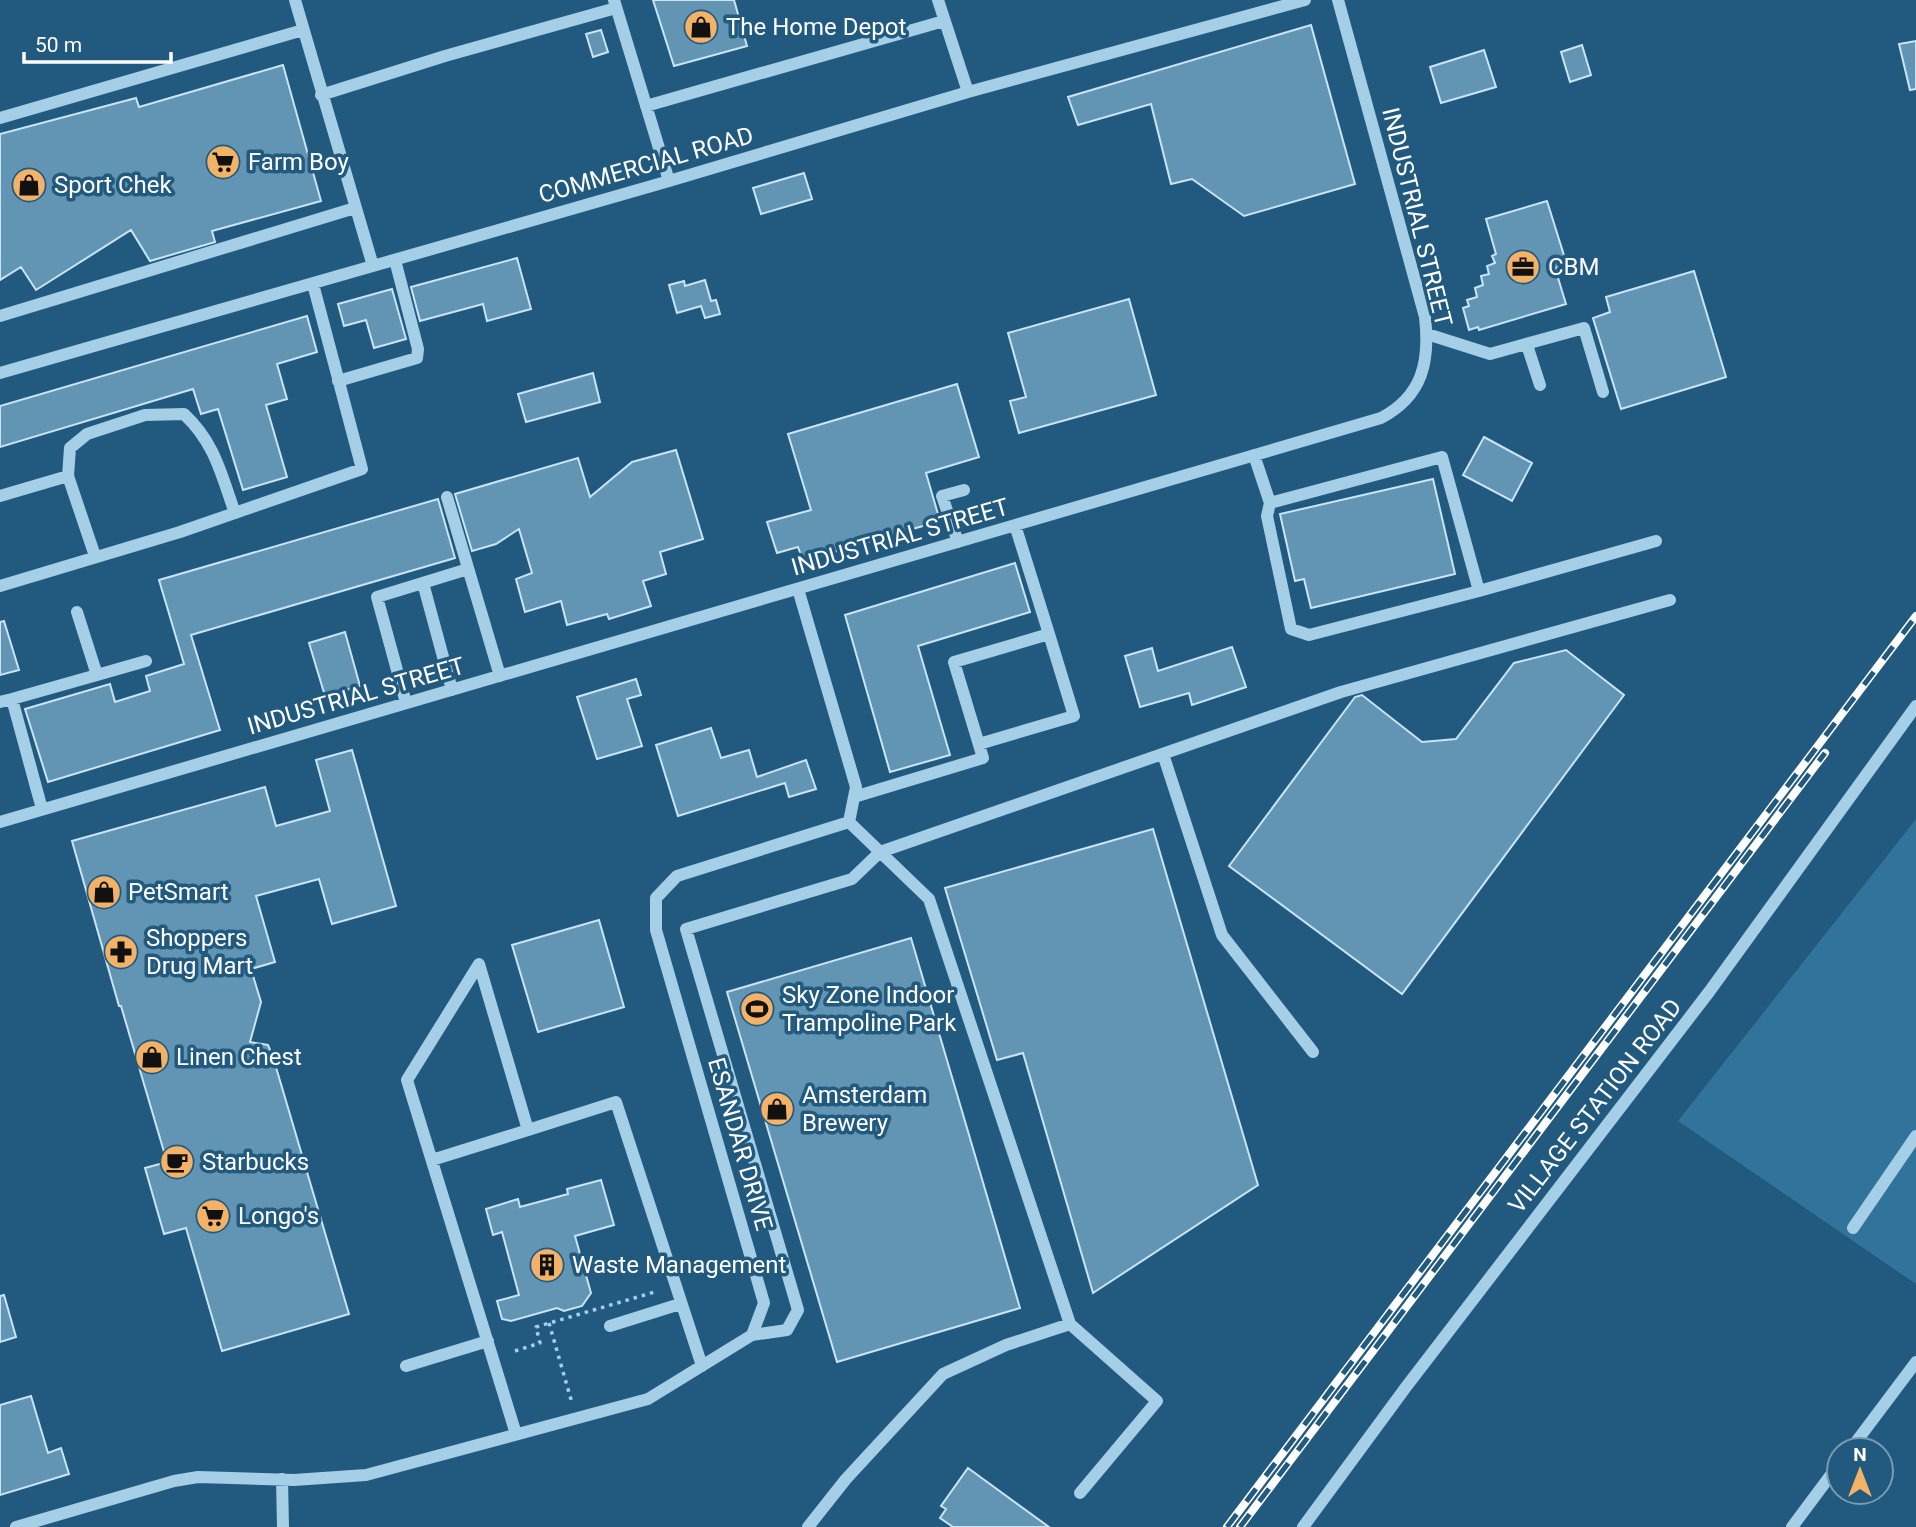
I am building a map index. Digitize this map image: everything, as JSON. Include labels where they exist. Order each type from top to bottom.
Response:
[{"type":"street","points":[[295,0],[373,266]]},
{"type":"street","points":[[938,0],[968,92]]},
{"type":"street","name":"COMMERCIAL ROAD","points":[[0,373],[670,181],[968,92],[1305,0]]},
{"type":"street","name":"INDUSTRIAL STREET","points":[[0,822],[1381,418],[1394,411],[1421,380],[1426,358],[1427,334],[1422,305],[1338,0]]},
{"type":"street","points":[[321,95],[615,4],[670,181]]},
{"type":"street","points":[[646,106],[944,21]]},
{"type":"street","points":[[0,118],[303,30]]},
{"type":"street","points":[[0,316],[355,208]]},
{"type":"street","points":[[338,381],[417,358],[418,349],[395,260]]},
{"type":"street","points":[[0,586],[235,513],[362,469],[313,284]]},
{"type":"street","points":[[1427,334],[1490,354],[1584,328],[1603,392]]},
{"type":"street","points":[[1527,345],[1539,385]]},
{"type":"street","points":[[95,556],[68,477],[71,448],[87,434],[145,415],[184,414],[200,429],[214,453],[235,513]]},
{"type":"street","points":[[1254,455],[1266,484],[1270,503],[1267,516],[1292,629],[1309,635],[1656,541]]},
{"type":"street","points":[[1270,503],[1442,457],[1479,591]]},
{"type":"street","points":[[0,496],[68,477]]},
{"type":"street","points":[[958,542],[942,496],[964,489]]},
{"type":"street","points":[[447,497],[500,676]]},
{"type":"street","points":[[979,744],[1074,716],[1015,525]]},
{"type":"street","points":[[406,703],[377,597],[468,569]]},
{"type":"street","points":[[422,583],[452,690]]},
{"type":"street","points":[[798,589],[856,786],[849,822],[929,900],[1070,1324],[1157,1401],[1080,1493]]},
{"type":"street","points":[[16,1527],[174,1481],[198,1477],[282,1479],[366,1475],[648,1399],[752,1335],[787,1330],[797,1310],[686,929],[852,879],[880,852],[1341,692],[1670,600]]},
{"type":"street","points":[[77,612],[97,675]]},
{"type":"street","points":[[854,797],[983,758],[954,662],[1049,634]]},
{"type":"street","points":[[42,809],[6,701],[146,661]]},
{"type":"street","name":"VILLAGE STATION ROAD","points":[[1303,1527],[1406,1387],[1709,992],[1916,706]]},
{"type":"street","points":[[1163,754],[1222,935],[1313,1052]]},
{"type":"street","name":"ESANDAR DRIVE","points":[[752,1335],[764,1303],[656,930],[656,898],[677,876],[849,822]]},
{"type":"street","points":[[516,1434],[407,1080],[479,964],[528,1129]]},
{"type":"street","points":[[432,1160],[616,1102],[702,1366]]},
{"type":"street","points":[[1853,1228],[1916,1136]]},
{"type":"street","points":[[610,1326],[680,1304]]},
{"type":"street","points":[[808,1527],[846,1479],[943,1374],[1006,1345],[1070,1324]]},
{"type":"street","points":[[406,1366],[488,1341]]},
{"type":"street","points":[[1860,1436],[1916,1362]]},
{"type":"street","points":[[282,1479],[283,1527]]},
{"type":"street","points":[[1792,1527],[1825,1483]]},
{"type":"path","points":[[515,1351],[540,1343],[536,1327],[658,1291]]},
{"type":"path","points":[[549,1323],[576,1419]]},
{"type":"shaded area","points":[[1916,819],[1916,1284],[1678,1121]]},
{"type":"building","name":"The Home Depot","points":[[653,0],[734,0],[747,46],[674,66]]},
{"type":"building","points":[[1311,25],[1355,184],[1244,216],[1192,179],[1171,184],[1151,104],[1078,125],[1068,97]]},
{"type":"building","points":[[601,30],[608,52],[593,57],[586,34]]},
{"type":"building","points":[[1916,41],[1916,89],[1910,90],[1899,44]]},
{"type":"building","points":[[1582,45],[1591,75],[1570,82],[1561,52]]},
{"type":"building","points":[[1484,50],[1496,87],[1441,103],[1430,67]]},
{"type":"building","points":[[283,65],[321,201],[212,231],[215,242],[150,261],[131,230],[36,290],[21,267],[0,280],[0,134],[136,98],[139,107]]},
{"type":"building","points":[[804,173],[812,199],[761,214],[753,188]]},
{"type":"building","name":"CBM","points":[[1547,201],[1567,265],[1555,268],[1566,304],[1479,330],[1478,327],[1469,330],[1463,308],[1469,306],[1467,300],[1477,297],[1475,288],[1483,285],[1481,276],[1489,274],[1487,266],[1495,263],[1492,256],[1496,254],[1486,219]]},
{"type":"building","points":[[517,258],[531,309],[487,321],[483,304],[420,321],[411,287]]},
{"type":"building","points":[[1694,271],[1726,377],[1621,409],[1593,318],[1610,312],[1606,297]]},
{"type":"building","points":[[705,280],[711,301],[716,300],[720,314],[705,318],[701,306],[677,313],[669,285],[684,281],[685,286]]},
{"type":"building","points":[[392,289],[406,339],[374,348],[366,320],[344,326],[338,304]]},
{"type":"building","points":[[1129,299],[1156,395],[1019,433],[1010,401],[1026,397],[1008,333]]},
{"type":"building","points":[[307,316],[317,352],[277,364],[287,399],[266,405],[287,477],[243,490],[218,409],[201,414],[193,389],[0,447],[0,406]]},
{"type":"building","points":[[593,373],[600,402],[526,422],[518,394]]},
{"type":"building","points":[[957,384],[979,457],[926,473],[940,521],[803,561],[798,547],[777,553],[767,522],[811,510],[788,434]]},
{"type":"building","points":[[1484,437],[1532,463],[1512,501],[1463,475]]},
{"type":"building","points":[[676,450],[703,539],[660,552],[666,574],[643,581],[651,606],[609,619],[607,614],[567,625],[561,601],[525,612],[516,579],[532,573],[519,529],[496,544],[472,551],[455,494],[578,458],[590,497],[632,462]]},
{"type":"building","points":[[1433,479],[1455,574],[1311,608],[1304,579],[1295,581],[1280,514]]},
{"type":"building","points":[[438,499],[455,558],[191,635],[220,730],[48,782],[25,709],[110,684],[115,702],[150,691],[146,676],[184,664],[159,580]]},
{"type":"building","points":[[1015,563],[1030,612],[918,646],[950,755],[890,772],[845,615]]},
{"type":"building","points":[[4,621],[19,670],[0,675],[0,622]]},
{"type":"building","points":[[345,632],[360,686],[325,696],[309,643]]},
{"type":"building","points":[[1232,647],[1246,687],[1192,705],[1189,693],[1140,707],[1125,656],[1152,648],[1158,671]]},
{"type":"building","points":[[1566,650],[1624,695],[1402,994],[1229,866],[1355,697],[1362,695],[1422,742],[1456,739],[1514,663]]},
{"type":"building","points":[[636,679],[641,695],[627,699],[642,746],[597,759],[577,697]]},
{"type":"building","points":[[711,728],[721,758],[749,750],[757,777],[806,760],[816,789],[789,797],[785,783],[678,816],[656,745]]},
{"type":"building","points":[[352,750],[396,906],[332,924],[319,879],[256,896],[275,962],[251,969],[261,1002],[250,1042],[268,1045],[273,1057],[349,1314],[222,1351],[186,1228],[164,1234],[145,1168],[167,1162],[72,841],[265,787],[276,826],[330,811],[316,760]]},
{"type":"building","points":[[1153,829],[1258,1185],[1093,1293],[1023,1053],[997,1060],[945,888]]},
{"type":"building","points":[[599,920],[624,1007],[538,1032],[512,945]]},
{"type":"building","points":[[911,938],[1020,1308],[837,1362],[727,992]]},
{"type":"building","name":"Waste Management","points":[[601,1180],[614,1225],[575,1236],[591,1293],[582,1306],[564,1311],[557,1308],[511,1321],[502,1319],[497,1301],[519,1295],[502,1232],[493,1235],[486,1209],[518,1199],[520,1207],[568,1194],[567,1189]]},
{"type":"building","points":[[4,1295],[16,1337],[0,1342],[0,1296]]},
{"type":"building","points":[[31,1396],[48,1453],[61,1448],[69,1474],[0,1495],[0,1405]]},
{"type":"building","points":[[968,1468],[1049,1527],[953,1527],[940,1518],[946,1509],[941,1506]]},
{"type":"railway","points":[[1227,1527],[1916,616]]},
{"type":"railway","points":[[1240,1527],[1825,753]]},
{"type":"place","name":"The Home Depot","points":[[701,27]]},
{"type":"place","name":"Farm Boy","points":[[223,162]]},
{"type":"place","name":"Sport Chek","points":[[29,185]]},
{"type":"place","name":"CBM","points":[[1523,267]]},
{"type":"place","name":"PetSmart","points":[[104,892]]},
{"type":"place","name":"Shoppers Drug Mart","points":[[121,952]]},
{"type":"place","name":"Sky Zone Indoor Trampoline Park","points":[[757,1009]]},
{"type":"place","name":"Linen Chest","points":[[152,1057]]},
{"type":"place","name":"Amsterdam Brewery","points":[[777,1109]]},
{"type":"place","name":"Starbucks","points":[[177,1162]]},
{"type":"place","name":"Longo's","points":[[213,1216]]},
{"type":"place","name":"Waste Management","points":[[547,1265]]}]
